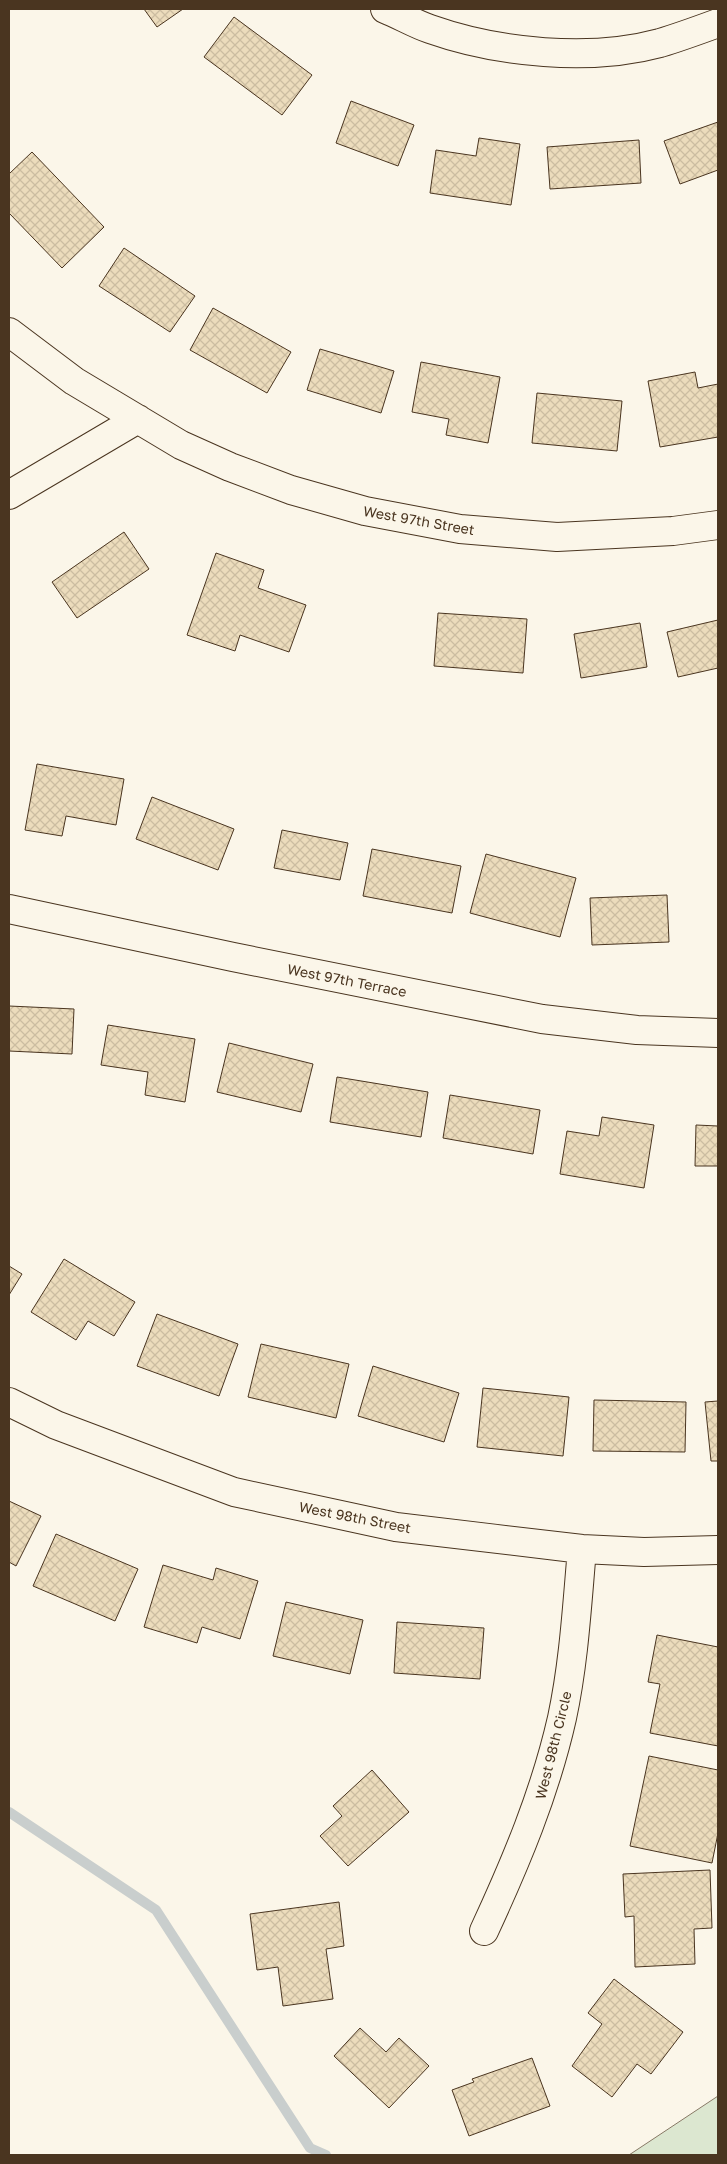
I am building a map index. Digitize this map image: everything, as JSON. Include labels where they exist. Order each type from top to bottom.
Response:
[{"type":"street","points":[[385,9],[430,29],[504,48],[541,52],[575,53],[618,50],[659,43],[718,23]]},
{"type":"street","name":"West 97th Street","points":[[9,332],[74,381],[181,445],[230,467],[300,492],[364,511],[460,529],[557,537],[673,531],[718,525]]},
{"type":"street","points":[[9,495],[138,419]]},
{"type":"street","name":"West 97th Terrace","points":[[9,909],[233,957],[542,1019],[637,1030],[718,1033]]},
{"type":"street","name":"West 98th Street","points":[[9,1402],[56,1425],[234,1492],[396,1527],[582,1548],[644,1552],[718,1550]]},
{"type":"street","name":"West 98th Circle","points":[[484,1931],[517,1860],[538,1806],[562,1718],[573,1649],[582,1548]]},
{"type":"green space","points":[[718,2096],[718,2155],[629,2155]]},
{"type":"building","points":[[144,9],[183,9],[157,27]]},
{"type":"building","points":[[234,17],[312,75],[282,115],[204,57]]},
{"type":"building","points":[[351,101],[414,125],[398,166],[336,143]]},
{"type":"building","points":[[718,122],[718,170],[680,184],[664,141]]},
{"type":"building","points":[[479,138],[520,144],[511,205],[430,193],[436,150],[476,156]]},
{"type":"building","points":[[639,140],[641,183],[550,189],[547,147]]},
{"type":"building","points":[[32,152],[104,227],[62,268],[9,213],[9,174]]},
{"type":"building","points":[[124,248],[195,296],[170,332],[99,286]]},
{"type":"building","points":[[213,308],[291,352],[267,393],[190,350]]},
{"type":"building","points":[[320,349],[394,371],[381,413],[307,390]]},
{"type":"building","points":[[421,362],[500,377],[488,443],[446,435],[449,419],[412,412]]},
{"type":"building","points":[[695,372],[698,388],[718,384],[718,437],[660,447],[648,381]]},
{"type":"building","points":[[537,393],[622,401],[617,451],[532,443]]},
{"type":"building","points":[[124,532],[149,569],[77,618],[52,582]]},
{"type":"building","points":[[216,553],[264,570],[258,588],[306,605],[289,652],[240,635],[235,651],[187,635]]},
{"type":"building","points":[[438,613],[527,619],[523,673],[434,666]]},
{"type":"building","points":[[718,620],[718,668],[678,677],[667,632]]},
{"type":"building","points":[[640,623],[647,667],[581,678],[574,634]]},
{"type":"building","points":[[37,764],[124,779],[116,825],[66,816],[62,836],[25,830]]},
{"type":"building","points":[[152,797],[234,829],[218,870],[136,839]]},
{"type":"building","points":[[282,830],[348,843],[340,880],[274,868]]},
{"type":"building","points":[[372,849],[461,866],[452,913],[363,896]]},
{"type":"building","points":[[486,854],[576,878],[560,937],[470,913]]},
{"type":"building","points":[[667,895],[669,942],[592,945],[590,898]]},
{"type":"building","points":[[9,1006],[74,1009],[72,1054],[9,1051]]},
{"type":"building","points":[[108,1025],[195,1039],[185,1102],[145,1095],[148,1072],[101,1065]]},
{"type":"building","points":[[229,1043],[313,1064],[301,1112],[217,1092]]},
{"type":"building","points":[[337,1077],[428,1092],[421,1137],[330,1122]]},
{"type":"building","points":[[450,1095],[540,1110],[533,1154],[443,1138]]},
{"type":"building","points":[[602,1117],[654,1125],[644,1188],[560,1174],[567,1131],[599,1136]]},
{"type":"building","points":[[696,1125],[718,1126],[718,1166],[695,1166]]},
{"type":"building","points":[[64,1259],[135,1302],[114,1336],[88,1321],[76,1340],[31,1312]]},
{"type":"building","points":[[9,1266],[22,1274],[9,1295]]},
{"type":"building","points":[[157,1314],[238,1344],[219,1396],[137,1366]]},
{"type":"building","points":[[261,1344],[349,1364],[336,1418],[248,1397]]},
{"type":"building","points":[[373,1366],[459,1393],[444,1442],[358,1416]]},
{"type":"building","points":[[483,1388],[569,1397],[563,1456],[477,1447]]},
{"type":"building","points":[[594,1400],[686,1402],[685,1452],[593,1451]]},
{"type":"building","points":[[718,1401],[718,1461],[711,1461],[705,1402]]},
{"type":"building","points":[[9,1501],[41,1516],[16,1566],[9,1562]]},
{"type":"building","points":[[56,1534],[138,1569],[115,1621],[33,1586]]},
{"type":"building","points":[[163,1565],[213,1580],[216,1568],[258,1581],[240,1639],[202,1627],[197,1643],[144,1627]]},
{"type":"building","points":[[286,1602],[363,1620],[350,1674],[273,1656]]},
{"type":"building","points":[[397,1622],[484,1628],[480,1679],[394,1673]]},
{"type":"building","points":[[657,1635],[718,1647],[718,1746],[650,1733],[660,1684],[648,1682]]},
{"type":"building","points":[[649,1756],[718,1770],[718,1833],[712,1863],[630,1846]]},
{"type":"building","points":[[372,1770],[409,1812],[348,1866],[320,1836],[342,1816],[333,1806]]},
{"type":"building","points":[[710,1870],[712,1928],[694,1929],[695,1964],[635,1967],[634,1916],[625,1917],[623,1874]]},
{"type":"building","points":[[339,1902],[344,1946],[326,1949],[333,1999],[283,2006],[278,1967],[257,1970],[250,1914]]},
{"type":"building","points":[[614,1979],[683,2032],[651,2074],[637,2064],[612,2097],[572,2066],[602,2024],[588,2013]]},
{"type":"building","points":[[360,2028],[386,2052],[399,2038],[429,2066],[389,2108],[334,2056]]},
{"type":"building","points":[[532,2058],[550,2106],[469,2136],[452,2090],[474,2082],[472,2079]]},
{"type":"waterway","points":[[9,1812],[156,1910],[310,2148],[326,2155]]}]
